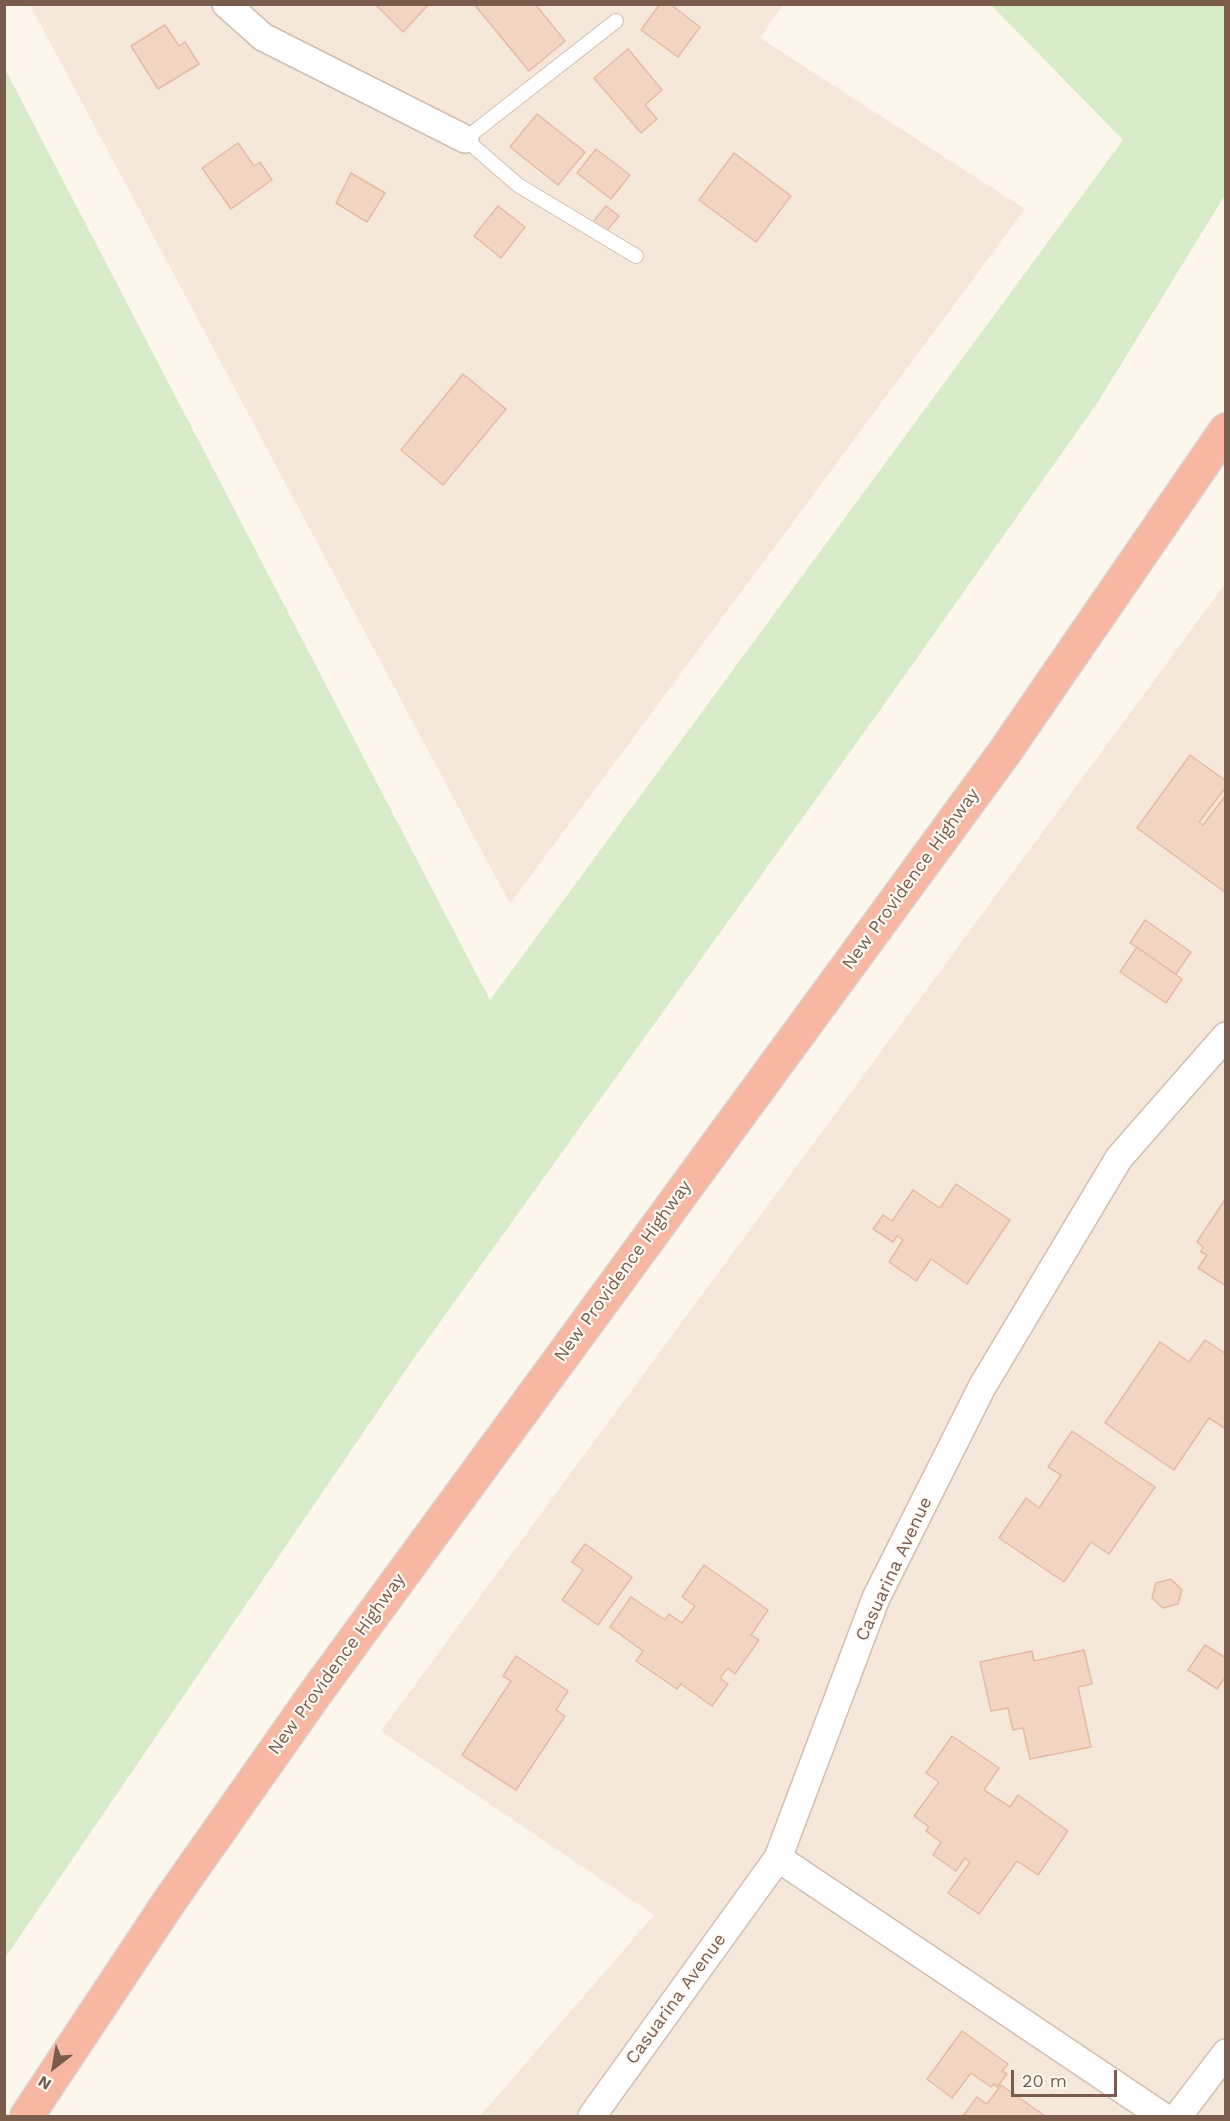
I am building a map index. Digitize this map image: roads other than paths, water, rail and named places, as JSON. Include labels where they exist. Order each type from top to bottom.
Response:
[{"type":"highway","name":"New Providence Highway","points":[[27,2116],[169,1902],[308,1703],[1004,753],[1226,430]]},
{"type":"street","points":[[226,4],[263,37],[465,139]]},
{"type":"street","name":"Casuarina Avenue","points":[[592,2116],[778,1858],[876,1598],[982,1387],[1119,1158],[1226,1036]]},
{"type":"street","points":[[778,1858],[1162,2116]]},
{"type":"street","points":[[1178,2116],[1226,2053]]},
{"type":"lane","points":[[616,21],[465,139],[518,186],[636,256]]}]
